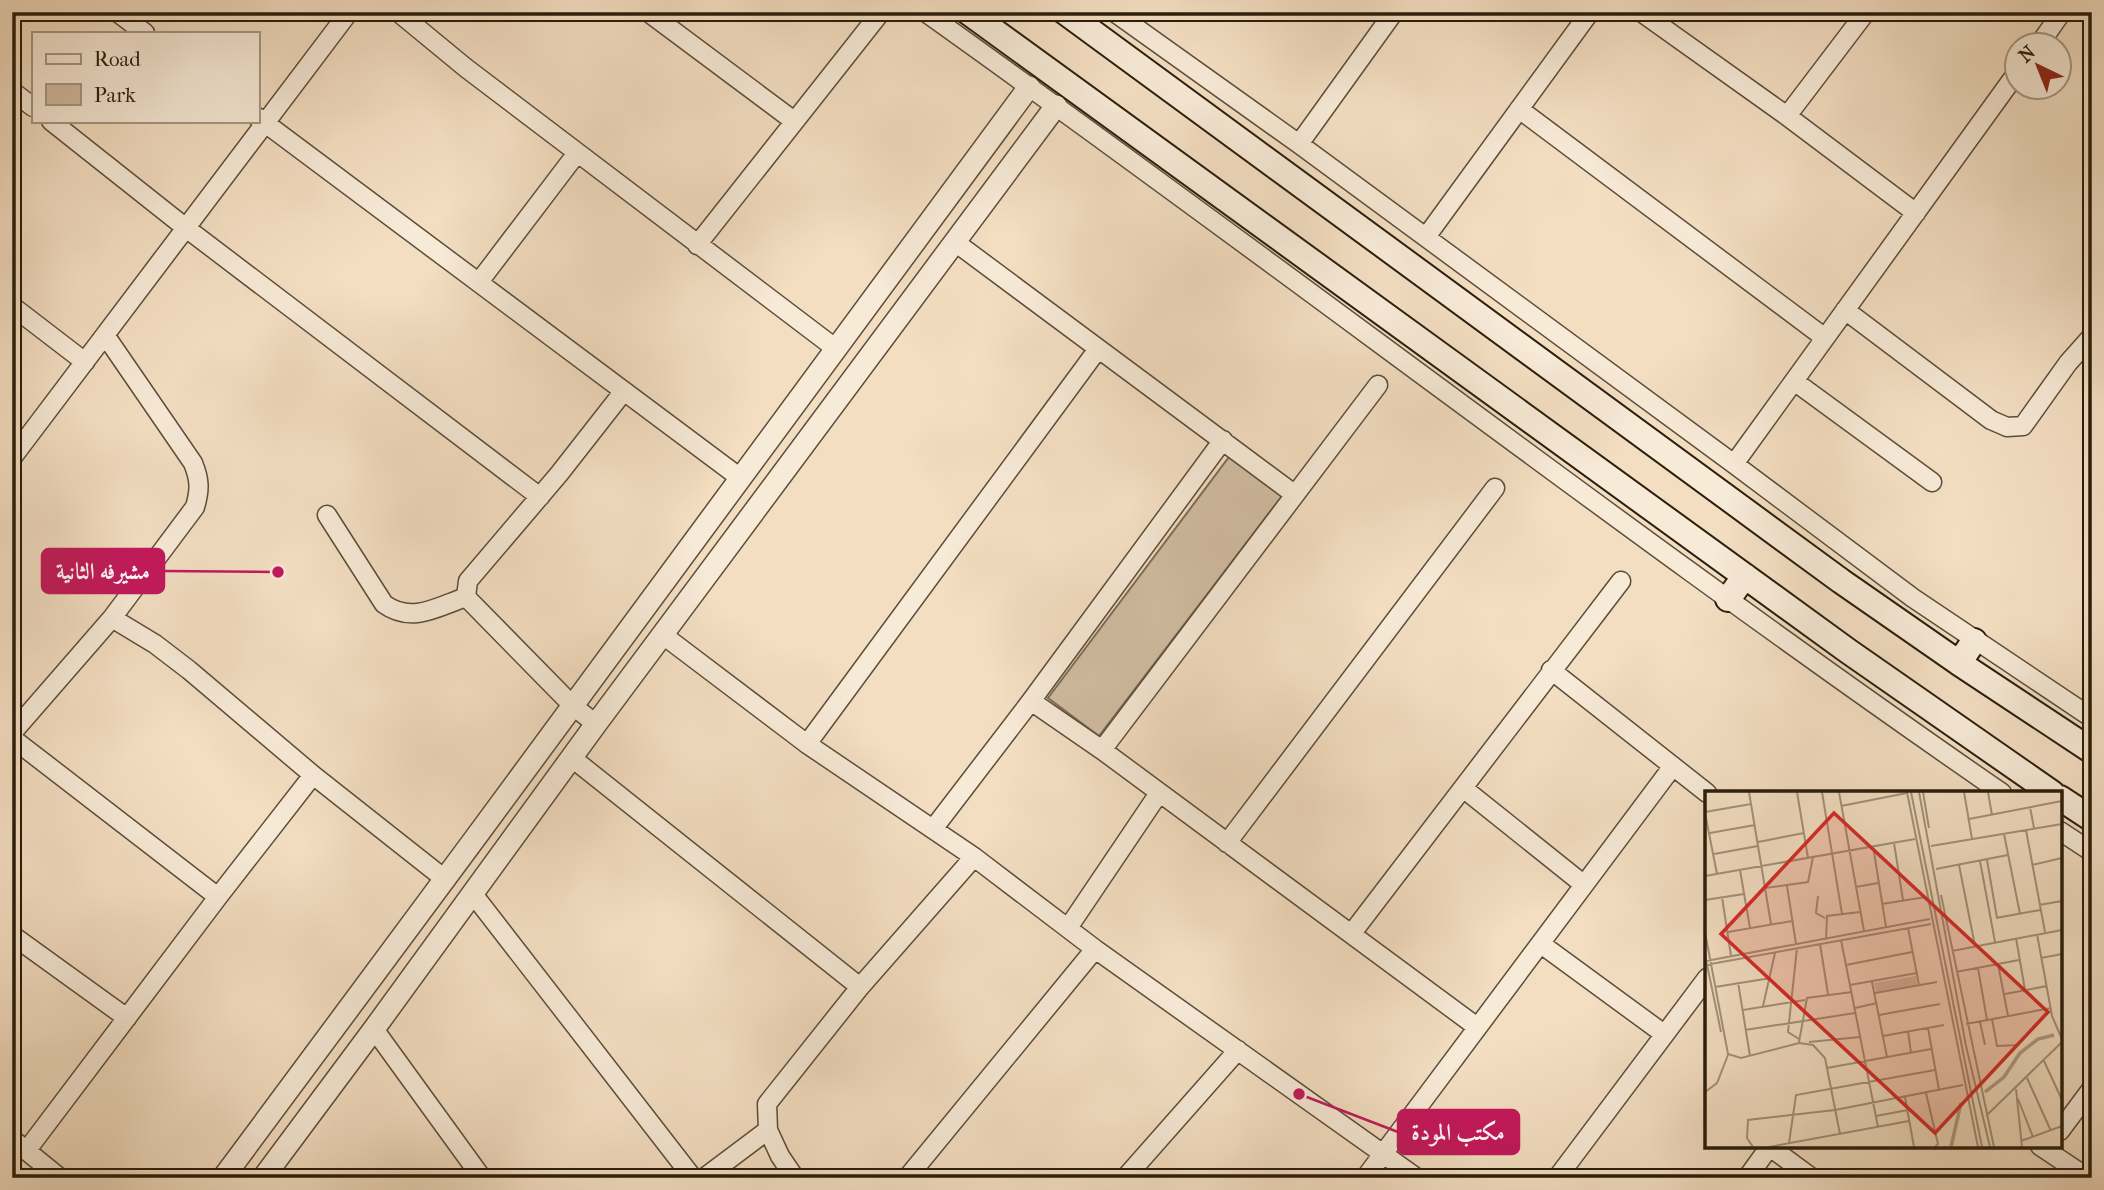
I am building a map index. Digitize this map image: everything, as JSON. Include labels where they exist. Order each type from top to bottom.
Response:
[{"type":"main road","points":[[968,12],[1900,688],[2049,791]]},
{"type":"main road","points":[[1065,12],[1841,581],[2092,751]]},
{"type":"main road","points":[[1728,599],[1745,576]]},
{"type":"main road","points":[[1959,663],[1974,641]]},
{"type":"main road","points":[[2062,799],[2092,819]]},
{"type":"street","points":[[117,12],[144,32]]},
{"type":"street","points":[[12,458],[186,228],[261,120],[349,12]]},
{"type":"street","points":[[398,12],[466,68],[558,136],[696,245],[835,348]]},
{"type":"street","points":[[648,12],[794,121]]},
{"type":"street","points":[[696,245],[881,12]]},
{"type":"street","points":[[925,12],[1728,599],[1999,791]]},
{"type":"street","points":[[1114,12],[1426,237],[1853,554],[1974,641],[2092,718]]},
{"type":"street","points":[[1299,145],[1394,12]]},
{"type":"street","points":[[1426,237],[1590,12]]},
{"type":"street","points":[[1641,12],[1787,116],[1916,213]]},
{"type":"street","points":[[1787,116],[1866,12]]},
{"type":"street","points":[[2048,32],[2062,12]]},
{"type":"street","points":[[223,1178],[446,880],[739,477],[1029,87]]},
{"type":"street","points":[[12,91],[32,106]]},
{"type":"street","points":[[1734,464],[2002,95]]},
{"type":"street","points":[[263,1178],[596,723],[1056,106]]},
{"type":"street","points":[[1520,108],[1825,338]]},
{"type":"street","points":[[261,120],[739,477]]},
{"type":"street","points":[[52,122],[186,228],[540,497]]},
{"type":"street","points":[[479,282],[577,153]]},
{"type":"street","points":[[955,242],[1294,494]]},
{"type":"street","points":[[12,306],[85,362]]},
{"type":"street","points":[[1845,310],[1991,420],[2007,427],[2023,426],[2068,363],[2092,336]]},
{"type":"street","points":[[105,335],[193,463],[200,480],[199,492],[195,507],[112,618],[12,736],[218,897]]},
{"type":"street","points":[[807,744],[1098,349]]},
{"type":"street","points":[[1794,381],[1932,482]]},
{"type":"street","points":[[1102,750],[1378,385]]},
{"type":"street","points":[[466,597],[468,581],[540,497],[624,391]]},
{"type":"street","points":[[933,829],[1223,440]]},
{"type":"street","points":[[1227,843],[1495,488]]},
{"type":"street","points":[[327,515],[384,604],[397,613],[417,614],[466,597]]},
{"type":"street","points":[[1352,933],[1620,581]]},
{"type":"street","points":[[466,597],[572,706],[596,723]]},
{"type":"street","points":[[112,618],[155,644],[189,670],[313,775],[446,880]]},
{"type":"street","points":[[663,635],[807,744],[974,857],[1095,949],[1417,1178]]},
{"type":"street","points":[[1551,670],[1705,791]]},
{"type":"street","points":[[1031,701],[1102,750],[1477,1027]]},
{"type":"street","points":[[572,758],[860,987]]},
{"type":"street","points":[[1365,1178],[1673,766]]},
{"type":"street","points":[[60,1178],[20,1145],[127,1018],[313,775]]},
{"type":"street","points":[[1463,788],[1583,884]]},
{"type":"street","points":[[1069,928],[1159,793]]},
{"type":"street","points":[[2062,832],[2092,852]]},
{"type":"street","points":[[794,1178],[768,1130],[767,1104],[860,987],[974,857]]},
{"type":"street","points":[[473,894],[693,1178]]},
{"type":"street","points":[[12,935],[127,1018]]},
{"type":"street","points":[[1541,944],[1664,1034]]},
{"type":"street","points":[[907,1178],[1095,949]]},
{"type":"street","points":[[1557,1178],[1705,981]]},
{"type":"street","points":[[374,1029],[482,1178]]},
{"type":"street","points":[[1125,1178],[1238,1050]]},
{"type":"street","points":[[2062,1127],[2092,1088]]},
{"type":"street","points":[[704,1178],[768,1130]]},
{"type":"street","points":[[1747,1178],[1769,1148]]},
{"type":"street","points":[[1773,1148],[1812,1178]]},
{"type":"street","points":[[2045,1148],[2088,1178]]},
{"type":"green space","points":[[1229,457],[1282,496],[1099,736],[1048,698]]},
{"type":"waterway","points":[[2092,910],[2086,935],[2092,946]]},
{"type":"place","name":"مشيرفه الثانية","points":[[278,572]]},
{"type":"place","name":"مكتب المودة","points":[[1299,1094]]}]
